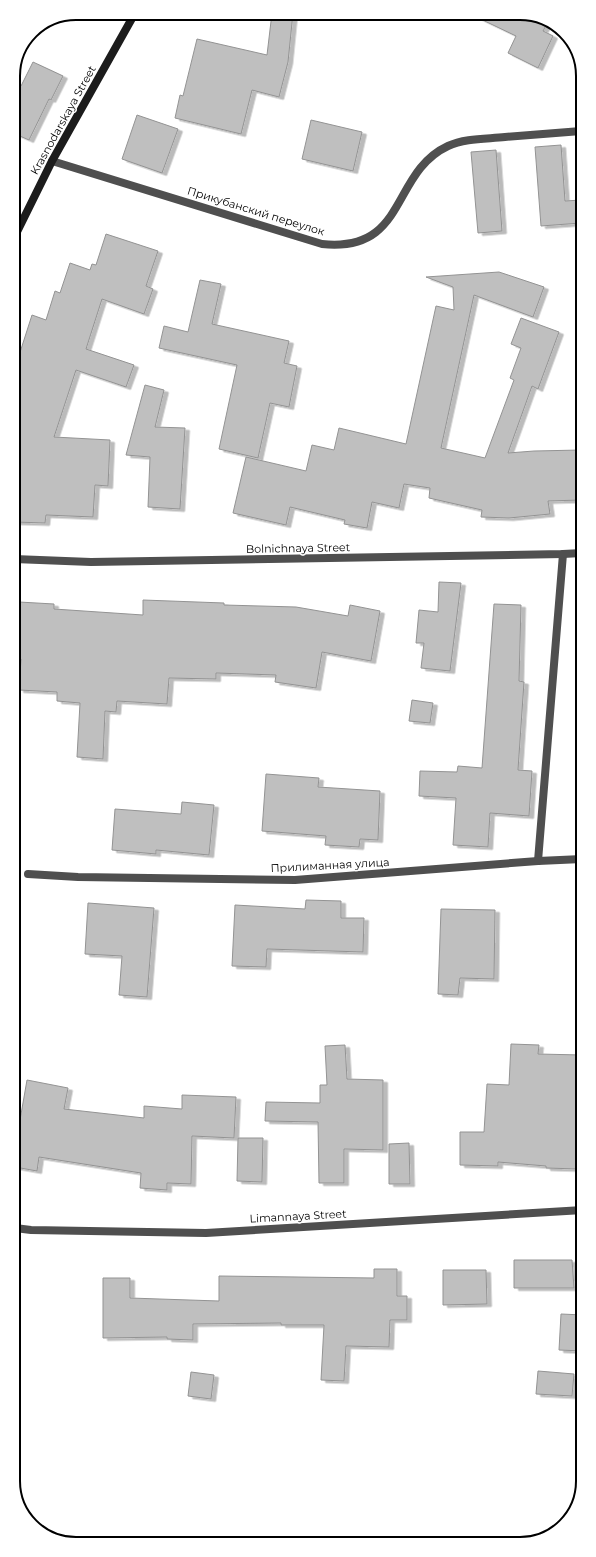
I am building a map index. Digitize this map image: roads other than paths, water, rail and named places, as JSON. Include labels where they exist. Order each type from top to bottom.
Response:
[{"type":"street","name":"Krasnodarskaya Street","points":[[20,226],[52,161],[131,20]]},
{"type":"street","name":"Прикубанский переулок","points":[[52,161],[322,244],[335,245],[348,244],[364,239],[377,232],[388,221],[424,163],[449,145],[475,140],[576,131]]},
{"type":"street","name":"Bolnichnaya Street","points":[[20,559],[91,562],[576,553]]},
{"type":"street","points":[[538,861],[563,554]]},
{"type":"street","name":"Прилиманная улица","points":[[28,874],[78,877],[295,880],[576,859]]},
{"type":"street","name":"Limannaya Street","points":[[20,1228],[206,1233],[576,1210]]}]
